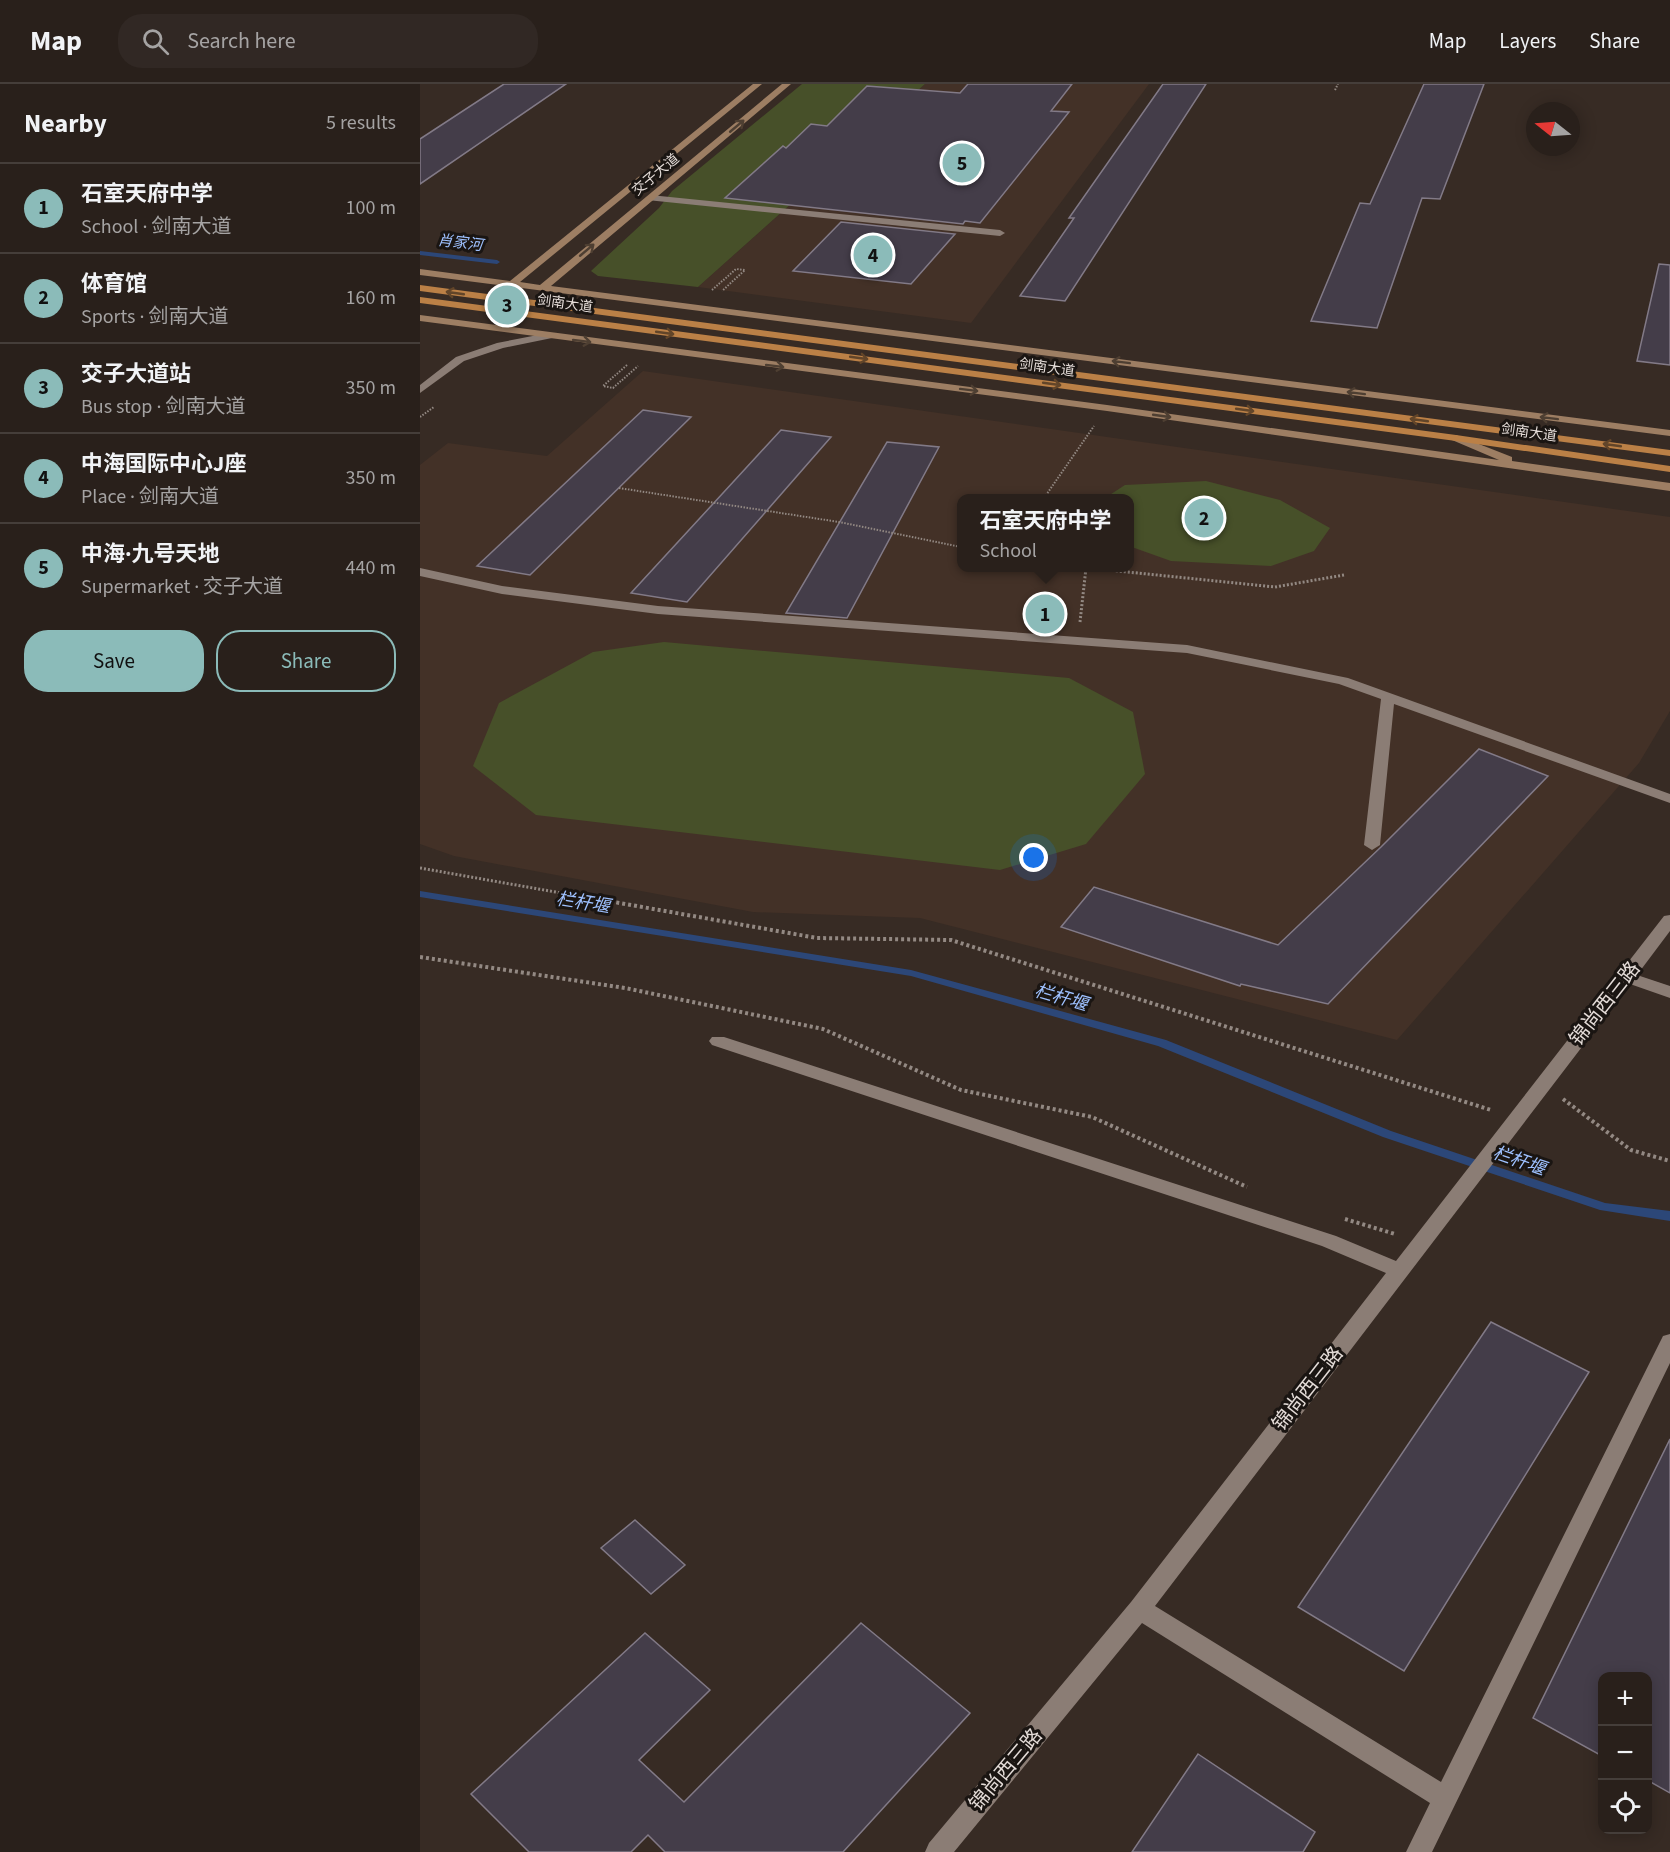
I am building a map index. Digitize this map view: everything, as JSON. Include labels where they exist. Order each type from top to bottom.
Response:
[{"type":"highway","name":"剑南大道","points":[[420,288],[1670,453]]},
{"type":"highway","name":"剑南大道","points":[[420,300],[1456,438],[1670,469]]},
{"type":"main road","name":"交子大道","points":[[512,284],[758,84]]},
{"type":"main road","name":"交子大道","points":[[542,288],[787,84]]},
{"type":"main road","points":[[420,272],[1670,433]]},
{"type":"main road","points":[[420,318],[1107,408],[1670,488]]},
{"type":"main road","points":[[1456,438],[1533,469]]},
{"type":"street","points":[[650,198],[1000,233]]},
{"type":"street","points":[[420,390],[460,359],[501,345],[548,336]]},
{"type":"street","points":[[420,572],[502,590],[658,610],[1187,649],[1343,681],[1670,799]]},
{"type":"street","points":[[1372,845],[1388,698]]},
{"type":"street","name":"锦尚西三路","points":[[938,1852],[1139,1609],[1670,920]]},
{"type":"street","points":[[1626,976],[1670,992]]},
{"type":"street","points":[[718,1041],[1329,1241],[1400,1271]]},
{"type":"street","points":[[1419,1852],[1670,1342]]},
{"type":"street","points":[[1139,1609],[1445,1798]]},
{"type":"path","points":[[1335,90],[1338,84]]},
{"type":"path","points":[[715,287],[736,269],[745,270],[718,295]]},
{"type":"path","points":[[631,362],[603,386],[613,388],[643,361]]},
{"type":"path","points":[[1047,494],[1107,408]]},
{"type":"path","points":[[619,488],[839,522],[957,546]]},
{"type":"path","points":[[1078,641],[1086,572]]},
{"type":"path","points":[[1134,572],[1275,587],[1344,575]]},
{"type":"path","points":[[420,868],[817,938],[951,940],[1517,1118]]},
{"type":"path","points":[[420,957],[625,988],[823,1029],[961,1090],[1092,1117],[1253,1189]]},
{"type":"path","points":[[1544,1084],[1631,1150],[1670,1161]]},
{"type":"path","points":[[1343,1218],[1422,1242]]},
{"type":"shaded area","points":[[925,84],[1149,84],[971,323],[698,287]]},
{"type":"shaded area","points":[[643,371],[1670,517],[1670,711],[1639,763],[1397,1040],[920,918],[753,912],[454,856],[420,844],[420,465],[448,443],[547,456]]},
{"type":"green space","points":[[802,84],[925,84],[698,287],[598,276],[591,271],[659,208],[672,191]]},
{"type":"green space","points":[[1206,481],[1280,500],[1330,528],[1314,551],[1271,566],[1171,561],[1134,548],[1134,494],[1111,494],[1125,485]]},
{"type":"green space","points":[[664,642],[1069,678],[1133,712],[1145,774],[1086,844],[1000,870],[536,815],[473,766],[499,703],[593,652]]},
{"type":"building","points":[[504,84],[566,84],[420,184],[420,139]]},
{"type":"building","points":[[968,84],[1072,84],[1051,111],[1069,112],[980,223],[965,221],[963,224],[725,198],[783,146],[786,148],[811,124],[827,126],[867,86],[960,93]]},
{"type":"building","points":[[1163,84],[1206,84],[1065,301],[1020,296],[1074,218],[1069,218]]},
{"type":"building","points":[[1424,84],[1484,84],[1440,199],[1422,198],[1377,328],[1311,321],[1360,203],[1370,204]]},
{"type":"building","points":[[841,222],[955,234],[911,284],[793,271]]},
{"type":"building","points":[[1659,264],[1670,265],[1670,365],[1637,361]]},
{"type":"building","points":[[643,410],[691,417],[530,575],[477,566]]},
{"type":"building","points":[[781,430],[831,437],[687,602],[631,593]]},
{"type":"building","points":[[887,442],[939,447],[847,618],[786,613]]},
{"type":"building","points":[[1479,749],[1548,776],[1328,1004],[1241,984],[1240,986],[1061,927],[1094,887],[1278,945]]},
{"type":"building","points":[[1491,1322],[1589,1372],[1404,1671],[1298,1607]]},
{"type":"building","points":[[1670,1439],[1670,1793],[1652,1783],[1652,1672],[1598,1672],[1598,1754],[1533,1718]]},
{"type":"building","points":[[635,1520],[685,1565],[651,1594],[601,1548]]},
{"type":"building","points":[[861,1623],[970,1713],[843,1852],[665,1852],[648,1835],[631,1852],[529,1852],[471,1794],[645,1633],[710,1690],[639,1760],[684,1802]]},
{"type":"building","points":[[1198,1754],[1315,1832],[1303,1852],[1132,1852]]},
{"type":"waterway","name":"肖家河","points":[[420,253],[497,262]]},
{"type":"waterway","name":"栏杆堰","points":[[420,894],[911,973],[1162,1043],[1387,1134],[1604,1207],[1670,1216]]},
{"type":"place","name":"中海·九号天地","points":[[962,163]]},
{"type":"place","name":"中海国际中心J座","points":[[873,255]]},
{"type":"place","name":"交子大道站","points":[[507,305]]},
{"type":"place","name":"体育馆","points":[[1204,518]]},
{"type":"place","name":"石室天府中学","points":[[1045,614]]}]
